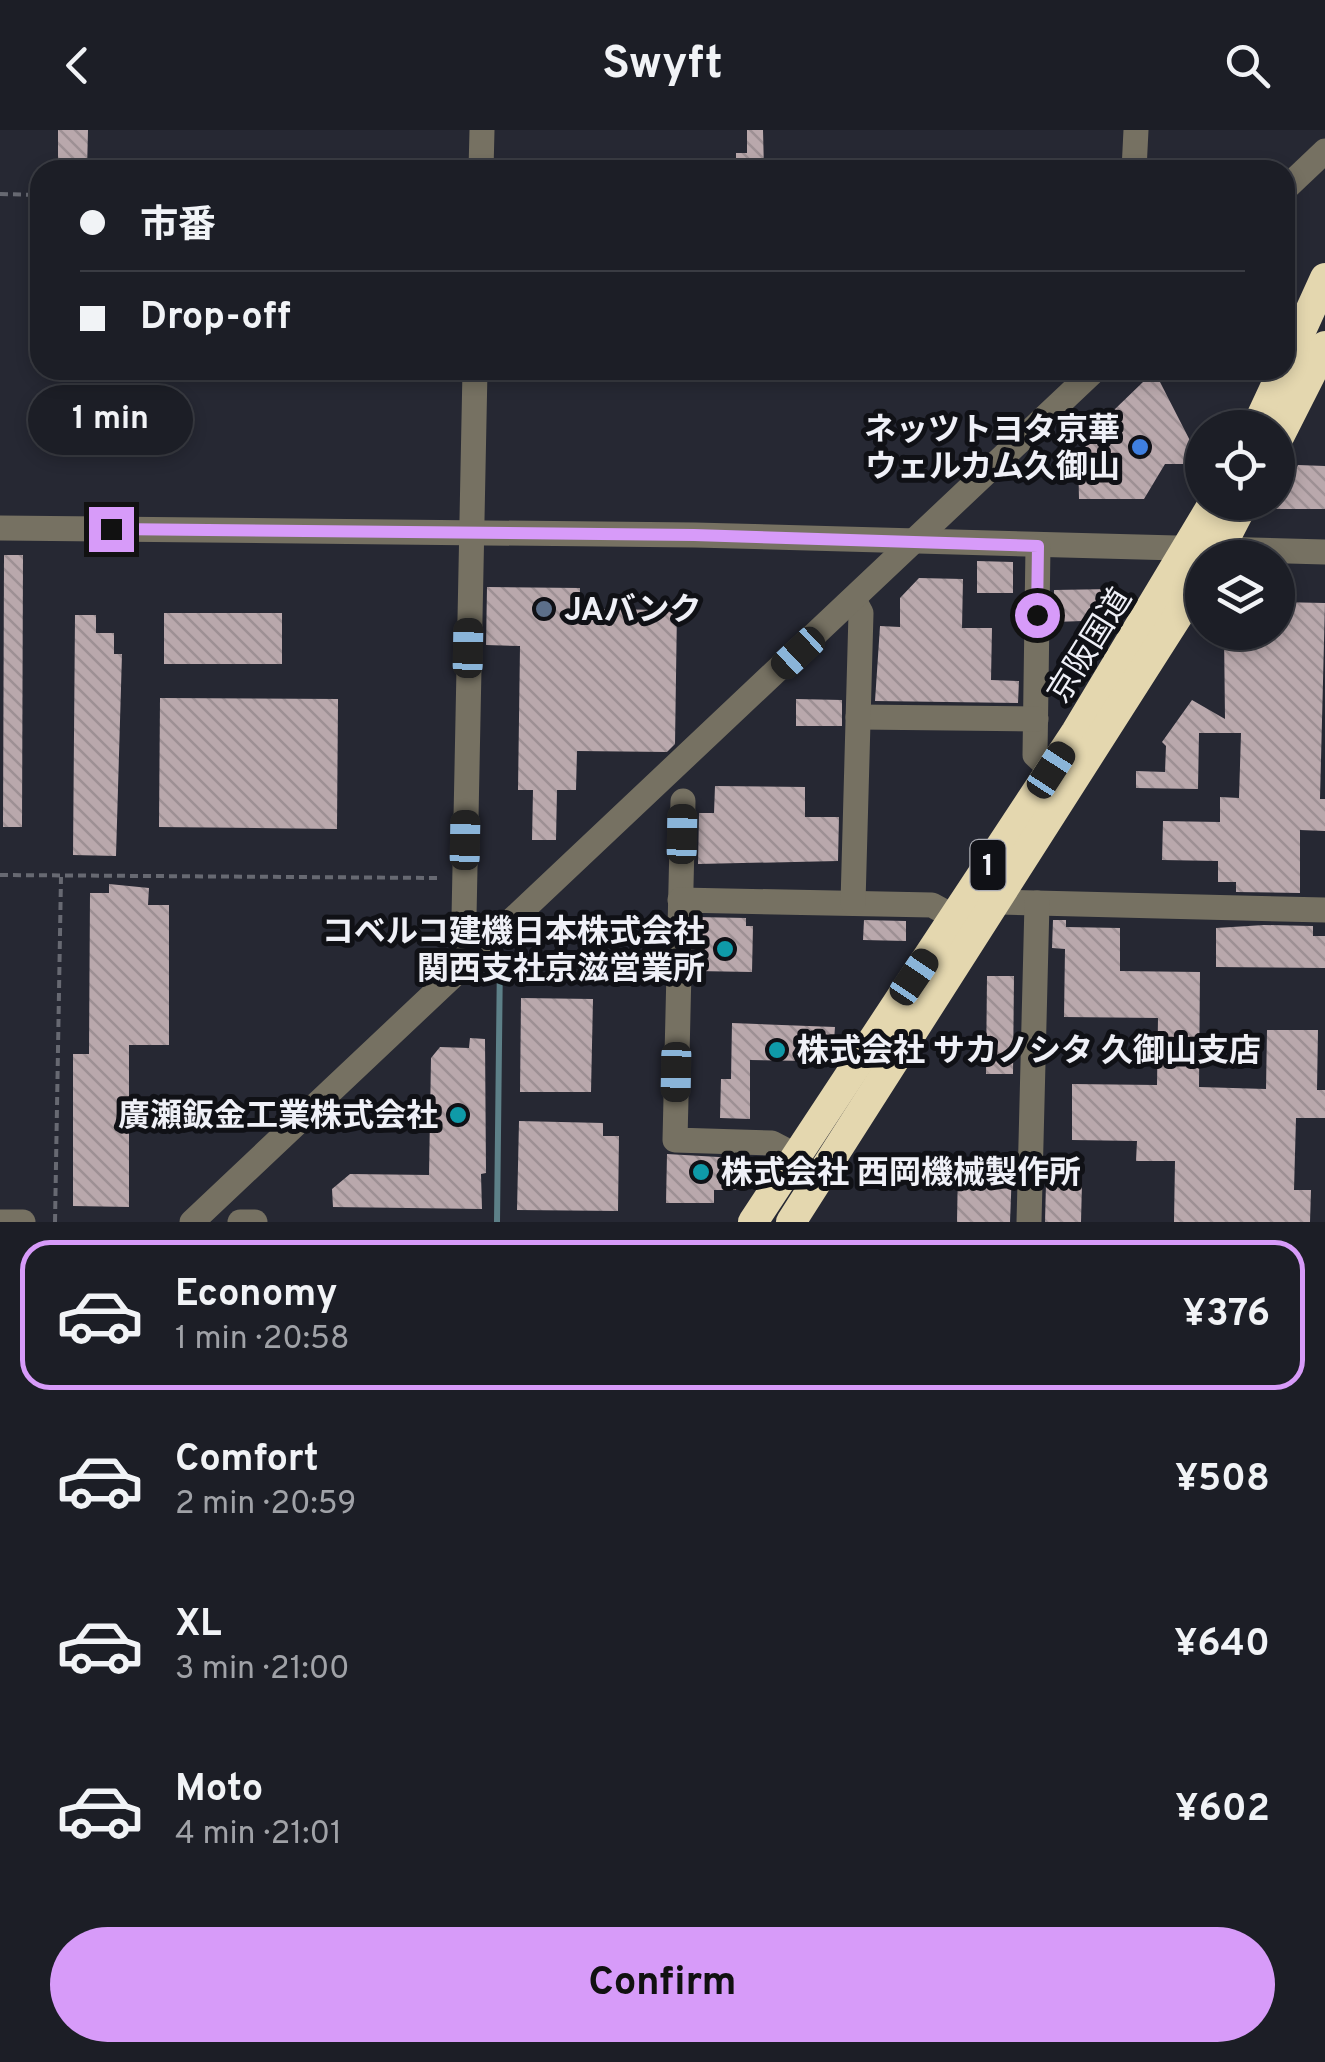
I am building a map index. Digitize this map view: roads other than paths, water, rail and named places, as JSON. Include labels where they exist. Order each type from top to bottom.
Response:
[{"type":"highway","points":[[1295,344],[1325,278]]},
{"type":"highway","points":[[1293,410],[1325,346]]},
{"type":"highway","points":[[1264,410],[1278,380]]},
{"type":"highway","name":"京阪国道","points":[[754,1222],[1051,770],[1185,584]]},
{"type":"highway","name":"京阪国道","points":[[791,1222],[999,902],[1185,605]]},
{"type":"street","points":[[481,160],[482,130]]},
{"type":"street","points":[[1134,160],[1136,130]]},
{"type":"street","points":[[1295,180],[1325,151]]},
{"type":"street","points":[[463,967],[475,380]]},
{"type":"street","points":[[192,1222],[1085,380]]},
{"type":"street","points":[[0,528],[917,539],[1185,552]]},
{"type":"street","points":[[1038,546],[1035,755],[1051,770]]},
{"type":"street","points":[[1295,552],[1325,552]]},
{"type":"street","points":[[853,903],[861,613],[854,600]]},
{"type":"street","points":[[858,717],[1036,719]]},
{"type":"street","points":[[683,801],[675,1140],[772,1143],[795,1155]]},
{"type":"street","points":[[680,900],[932,906],[954,917]]},
{"type":"street","points":[[999,902],[1325,910]]},
{"type":"street","points":[[1029,1222],[1037,903]]},
{"type":"street","points":[[0,1222],[23,1222]]},
{"type":"street","points":[[240,1222],[255,1222]]},
{"type":"waterway","points":[[497,1222],[500,956]]},
{"type":"place","name":"ネッツトヨタ京華 ウェルカム久御山","points":[[1140,447]]},
{"type":"place","name":"JAバンク","points":[[544,609]]},
{"type":"place","name":"コベルコ建機日本株式会社 関西支社京滋営業所","points":[[725,949]]},
{"type":"place","name":"株式会社 サカノシタ 久御山支店","points":[[777,1050]]},
{"type":"place","name":"廣瀬鈑金工業株式会社","points":[[458,1115]]},
{"type":"place","name":"株式会社 西岡機械製作所","points":[[701,1172]]}]
